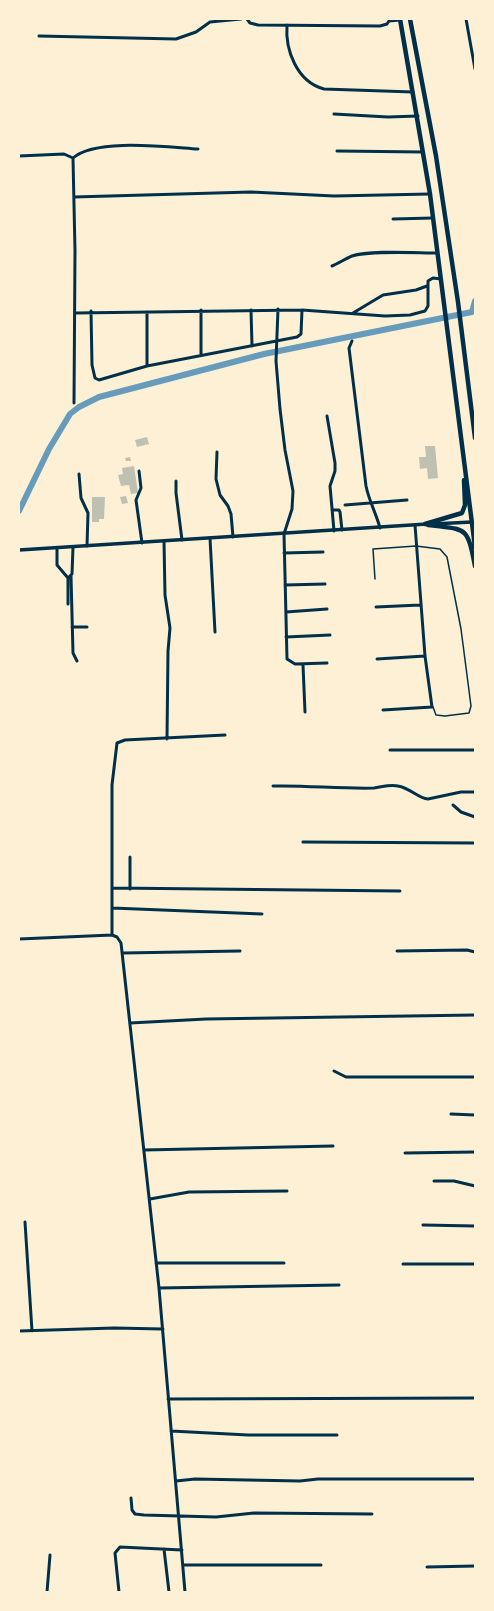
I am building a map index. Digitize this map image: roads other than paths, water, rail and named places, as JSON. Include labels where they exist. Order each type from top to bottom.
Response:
[{"type":"highway","points":[[410,19],[436,156],[458,302],[475,438]]},
{"type":"highway","points":[[400,20],[418,116],[430,194],[446,325],[474,522],[475,547]]},
{"type":"highway","points":[[425,524],[456,516],[464,509],[462,444]]},
{"type":"highway","points":[[425,524],[463,530],[469,536],[475,566]]},
{"type":"street","points":[[39,36],[176,39],[196,32],[210,22],[241,19]]},
{"type":"street","points":[[247,19],[254,25],[380,26],[386,24],[387,20],[400,20]]},
{"type":"street","points":[[466,19],[475,67]]},
{"type":"street","points":[[286,25],[287,45],[295,63],[309,82],[318,88],[332,90],[413,92]]},
{"type":"street","points":[[334,114],[388,117],[418,116]]},
{"type":"street","points":[[74,403],[75,313],[73,158],[79,152],[105,146],[198,149]]},
{"type":"street","points":[[336,151],[424,152]]},
{"type":"street","points":[[19,156],[64,154],[73,158]]},
{"type":"street","points":[[74,197],[251,192],[334,196],[430,194]]},
{"type":"street","points":[[393,219],[433,218]]},
{"type":"street","points":[[332,266],[353,256],[362,254],[399,252],[437,253]]},
{"type":"street","points":[[75,313],[278,309],[385,316],[418,313],[425,310],[428,306],[427,286],[430,280],[441,279]]},
{"type":"street","points":[[352,313],[384,295],[416,290],[427,286]]},
{"type":"street","points":[[278,309],[276,362],[285,450],[293,491],[292,509],[284,534],[287,659],[295,664],[303,665],[327,663]]},
{"type":"street","points":[[201,310],[201,355]]},
{"type":"street","points":[[251,310],[252,346]]},
{"type":"street","points":[[91,312],[92,365],[95,378],[99,380],[147,366],[297,337],[301,334],[302,310]]},
{"type":"street","points":[[147,312],[147,366]]},
{"type":"street","points":[[352,341],[349,348],[368,493],[380,528]]},
{"type":"street","points":[[327,416],[335,463],[335,471],[330,486],[334,531]]},
{"type":"street","points":[[217,452],[216,479],[220,494],[228,506],[231,514],[234,537]]},
{"type":"street","points":[[139,471],[141,488],[136,500],[142,543]]},
{"type":"street","points":[[78,474],[79,490],[88,513],[87,546]]},
{"type":"street","points":[[176,481],[176,493],[182,540]]},
{"type":"street","points":[[345,505],[407,500]]},
{"type":"street","points":[[332,510],[339,510],[342,530]]},
{"type":"street","points":[[19,550],[474,522]]},
{"type":"street","points":[[383,710],[432,707],[420,605],[415,525]]},
{"type":"street","points":[[210,538],[215,632]]},
{"type":"street","points":[[164,541],[165,595],[170,628],[167,739]]},
{"type":"street","points":[[68,604],[69,577],[73,547]]},
{"type":"street","points":[[57,548],[57,565],[69,577],[73,653],[77,662]]},
{"type":"street","points":[[284,553],[323,552]]},
{"type":"street","points":[[285,585],[325,584]]},
{"type":"street","points":[[376,607],[420,605]]},
{"type":"street","points":[[286,612],[327,609]]},
{"type":"street","points":[[72,627],[87,627]]},
{"type":"street","points":[[286,637],[330,635]]},
{"type":"street","points":[[377,659],[425,656]]},
{"type":"street","points":[[303,665],[305,712]]},
{"type":"street","points":[[112,935],[112,785],[116,745],[125,740],[225,735]]},
{"type":"street","points":[[390,750],[475,750]]},
{"type":"street","points":[[272,786],[304,785],[374,788],[396,786],[410,789],[424,799],[461,792],[475,792]]},
{"type":"street","points":[[453,805],[461,812],[475,817]]},
{"type":"street","points":[[303,842],[475,843]]},
{"type":"street","points":[[130,857],[130,889]]},
{"type":"street","points":[[112,888],[400,891]]},
{"type":"street","points":[[112,908],[262,914]]},
{"type":"street","points":[[19,939],[112,935],[119,940],[123,953],[159,1288],[186,1592]]},
{"type":"street","points":[[397,951],[467,950],[475,952]]},
{"type":"street","points":[[123,953],[240,951]]},
{"type":"street","points":[[130,1023],[206,1019],[475,1015]]},
{"type":"street","points":[[334,1071],[346,1077],[475,1076]]},
{"type":"street","points":[[451,1114],[475,1115]]},
{"type":"street","points":[[144,1150],[333,1146]]},
{"type":"street","points":[[405,1153],[475,1152]]},
{"type":"street","points":[[434,1181],[454,1182],[475,1186]]},
{"type":"street","points":[[150,1199],[189,1192],[288,1191]]},
{"type":"street","points":[[25,1222],[28,1289],[32,1331]]},
{"type":"street","points":[[423,1225],[475,1226]]},
{"type":"street","points":[[156,1263],[284,1263]]},
{"type":"street","points":[[403,1264],[475,1264]]},
{"type":"street","points":[[159,1288],[339,1285]]},
{"type":"street","points":[[19,1332],[114,1328],[163,1329]]},
{"type":"street","points":[[168,1399],[475,1398]]},
{"type":"street","points":[[171,1431],[248,1436],[337,1435]]},
{"type":"street","points":[[176,1481],[195,1479],[300,1481],[318,1479],[475,1479]]},
{"type":"street","points":[[131,1498],[132,1510],[135,1514],[216,1516],[254,1513],[372,1514]]},
{"type":"street","points":[[119,1592],[114,1553],[120,1547],[182,1550]]},
{"type":"street","points":[[164,1549],[169,1592]]},
{"type":"street","points":[[47,1592],[50,1554]]},
{"type":"street","points":[[183,1565],[321,1565]]},
{"type":"street","points":[[427,1567],[475,1566]]},
{"type":"lane","points":[[375,580],[373,549],[416,546],[440,549],[447,557],[461,629],[471,706],[469,712],[445,716],[436,715],[432,707]]},
{"type":"waterway","points":[[19,511],[49,449],[70,414],[79,407],[99,397],[264,354],[472,312],[475,301]]}]
